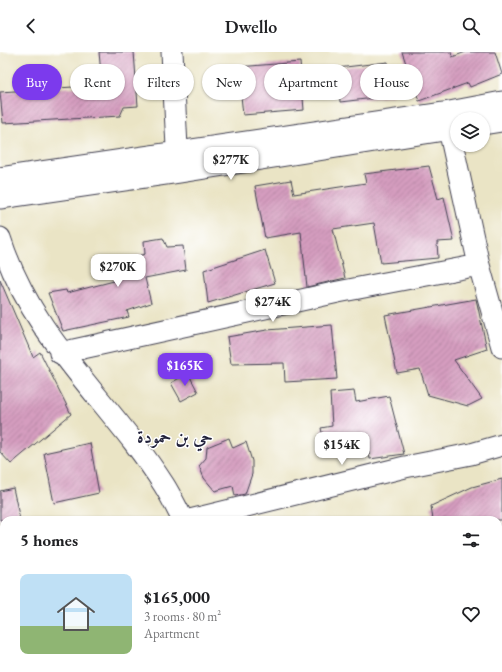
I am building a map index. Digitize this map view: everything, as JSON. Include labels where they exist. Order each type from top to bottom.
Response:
[{"type":"street","points":[[172,52],[176,152],[179,172]]},
{"type":"street","points":[[0,178],[444,113],[502,102]]},
{"type":"street","points":[[490,123],[502,121]]},
{"type":"street","points":[[0,198],[179,172],[450,129]]},
{"type":"street","points":[[457,152],[479,264],[502,347]]},
{"type":"street","points":[[0,238],[8,264],[34,315],[60,353],[137,448],[164,485],[181,516]]},
{"type":"street","points":[[60,353],[338,292],[479,264]]},
{"type":"street","points":[[206,516],[405,467],[471,454],[502,445]]},
{"type":"building","points":[[99,52],[134,52],[133,100],[138,100],[138,106],[124,107],[120,116],[3,123],[0,92],[12,91],[12,100],[62,100],[62,88],[70,87],[70,100],[125,100],[125,64],[100,64]]},
{"type":"building","points":[[402,52],[451,52],[452,57],[466,52],[495,52],[502,74],[470,87],[468,83],[423,100],[423,64],[406,64]]},
{"type":"building","points":[[300,62],[300,64],[275,64]]},
{"type":"building","points":[[388,62],[388,64],[371,64]]},
{"type":"building","points":[[264,65],[264,100],[303,100],[304,110],[243,115],[241,100],[256,100],[256,66]]},
{"type":"building","points":[[360,65],[360,100],[340,102],[340,100],[352,100],[352,66]]},
{"type":"building","points":[[429,166],[438,199],[444,197],[454,241],[437,242],[438,258],[381,263],[374,223],[333,229],[345,278],[307,287],[301,232],[265,238],[255,186],[291,180],[294,194],[366,183],[364,174]]},
{"type":"building","points":[[163,238],[167,247],[183,246],[186,270],[145,278],[151,303],[127,311],[129,317],[63,331],[48,293],[66,290],[67,293],[114,281],[112,263],[145,254],[144,241]]},
{"type":"building","points":[[265,250],[275,283],[208,303],[204,270]]},
{"type":"building","points":[[0,280],[33,357],[40,352],[71,414],[11,464],[0,452]]},
{"type":"building","points":[[476,299],[487,349],[454,360],[482,399],[468,406],[428,395],[420,369],[397,373],[385,315]]},
{"type":"building","points":[[332,325],[337,379],[285,382],[284,363],[231,364],[227,337],[267,330]]},
{"type":"building","points":[[188,373],[198,392],[181,401],[171,383]]},
{"type":"building","points":[[354,391],[356,402],[389,396],[404,454],[370,459],[366,437],[325,446],[321,428],[332,426],[330,393]]},
{"type":"building","points":[[229,438],[233,448],[246,442],[252,461],[252,474],[245,494],[235,496],[233,486],[215,491],[204,478],[199,466],[206,458],[207,447]]},
{"type":"building","points":[[90,443],[99,493],[54,503],[44,453]]},
{"type":"building","points":[[502,479],[502,516],[432,516],[431,506],[472,487]]},
{"type":"building","points":[[13,488],[19,516],[0,516],[0,491]]},
{"type":"district","name":"حي بن حمودة","points":[[175,436]]}]
